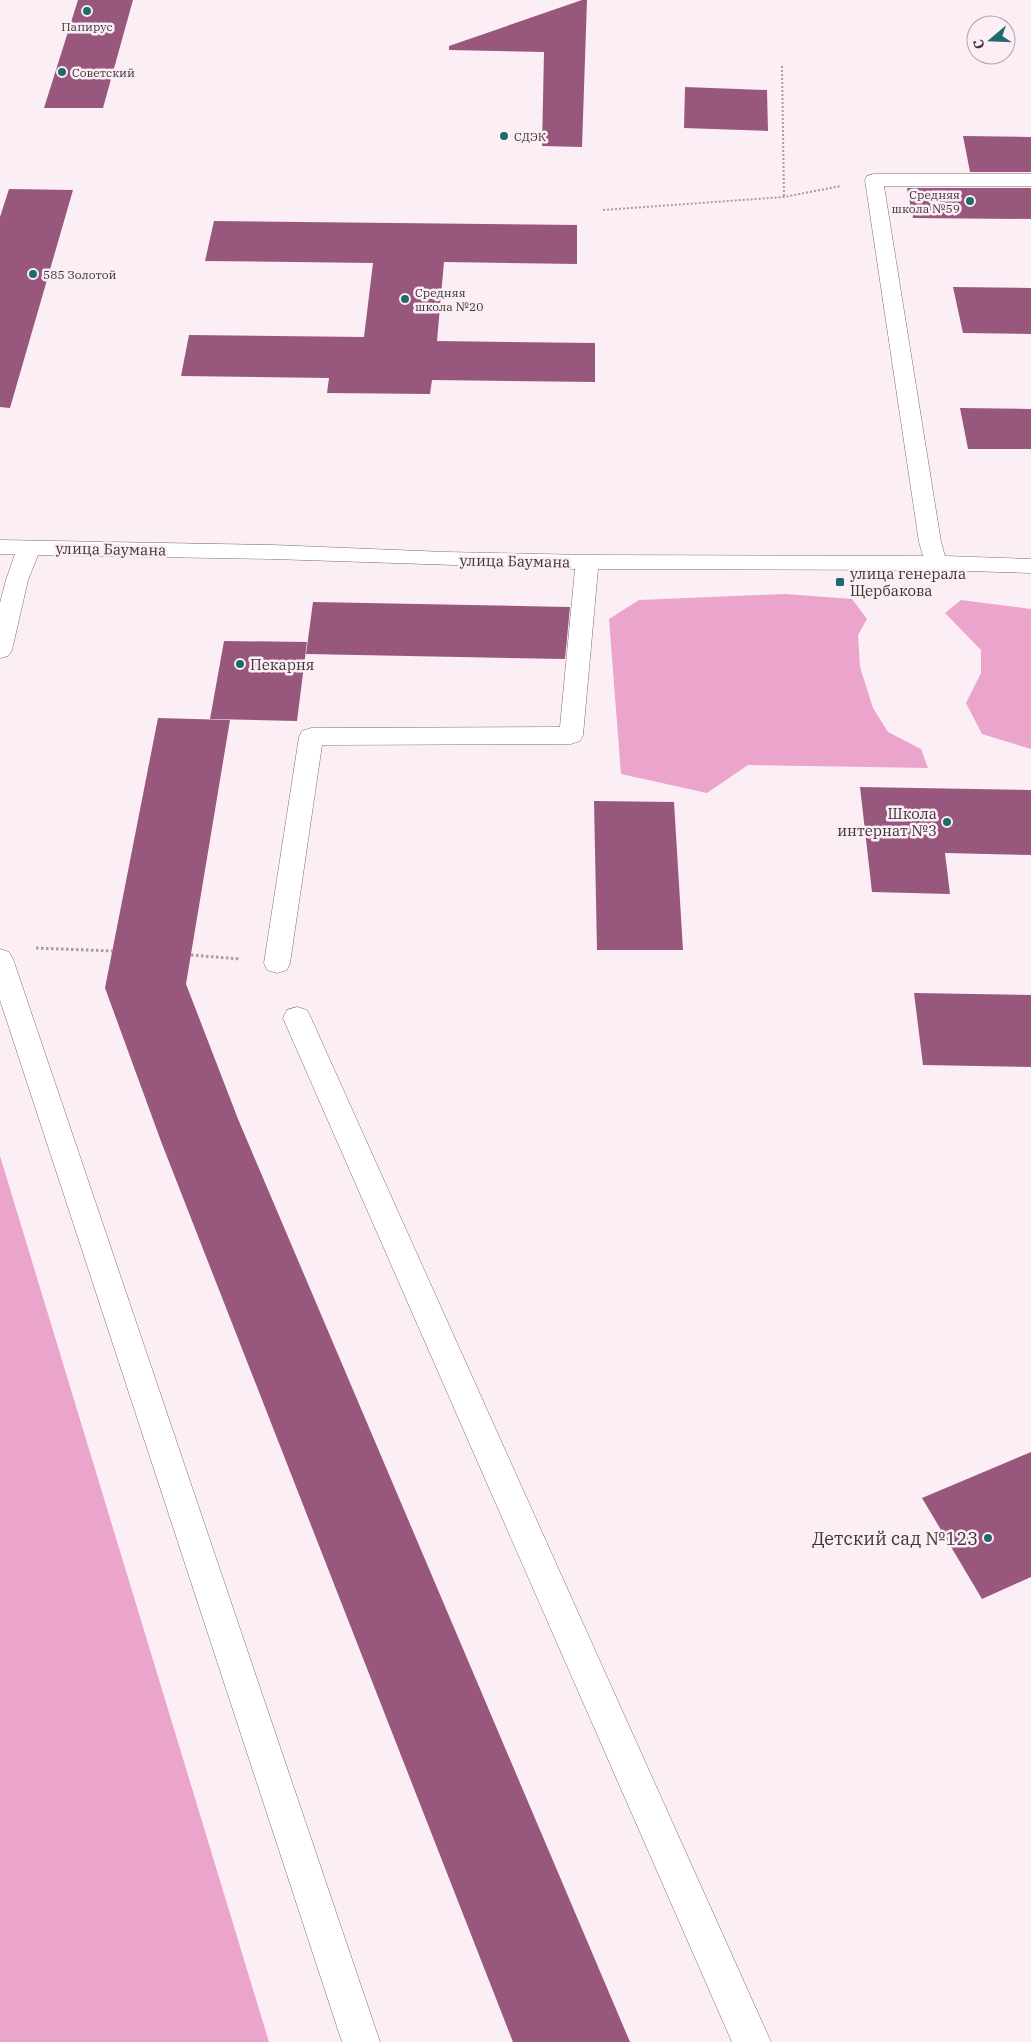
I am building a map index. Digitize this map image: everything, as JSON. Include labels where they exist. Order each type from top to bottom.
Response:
[{"type":"street","points":[[936,563],[928,533],[874,180],[1031,180]]},
{"type":"street","name":"улица Баумана","points":[[0,547],[273,552],[445,559],[587,562],[936,563],[1031,566]]},
{"type":"street","points":[[0,650],[8,580],[29,548]]},
{"type":"street","points":[[277,962],[310,737],[571,735],[587,562]]},
{"type":"street","points":[[14,954],[361,2042]]},
{"type":"street","points":[[297,1018],[752,2042]]},
{"type":"path","points":[[782,66],[784,197]]},
{"type":"path","points":[[603,210],[784,197],[874,180]]},
{"type":"path","points":[[14,954],[112,951]]},
{"type":"path","points":[[191,955],[277,962]]},
{"type":"shaded area","points":[[785,594],[852,599],[867,619],[858,635],[860,667],[873,708],[888,732],[921,749],[928,768],[748,765],[707,793],[621,774],[609,619],[639,600]]},
{"type":"shaded area","points":[[961,600],[1031,609],[1031,749],[982,734],[966,703],[981,673],[981,650],[945,613]]},
{"type":"shaded area","points":[[0,1156],[269,2042],[0,2042]]},
{"type":"building","points":[[78,0],[133,0],[103,108],[44,108]]},
{"type":"building","points":[[582,0],[587,0],[582,147],[542,146],[544,52],[449,50],[449,46]]},
{"type":"building","points":[[685,87],[767,90],[768,131],[684,128]]},
{"type":"building","points":[[963,136],[1031,137],[1031,172],[970,172]]},
{"type":"building","name":"Средняя школа №59","points":[[907,188],[1031,188],[1031,219],[913,218]]},
{"type":"building","points":[[9,189],[73,190],[10,408],[0,407],[0,217]]},
{"type":"building","name":"Средняя школа №20","points":[[214,221],[577,225],[577,264],[444,262],[437,341],[595,343],[595,382],[432,380],[430,394],[327,393],[329,378],[181,376],[189,335],[364,337],[373,263],[205,261]]},
{"type":"building","points":[[953,287],[1031,288],[1031,334],[963,333]]},
{"type":"building","points":[[960,408],[1031,409],[1031,449],[968,449]]},
{"type":"building","points":[[313,602],[570,607],[565,659],[306,654]]},
{"type":"building","points":[[224,641],[307,642],[297,721],[210,719]]},
{"type":"building","points":[[158,718],[230,720],[186,984],[238,1119],[630,2042],[513,2042],[162,1144],[105,988]]},
{"type":"building","name":"Школа интернат №3","points":[[860,787],[1031,790],[1031,855],[945,853],[950,894],[872,892]]},
{"type":"building","points":[[594,801],[674,802],[683,950],[597,950]]},
{"type":"building","points":[[914,993],[1031,995],[1031,1067],[923,1065]]},
{"type":"building","name":"Детский сад №123","points":[[1031,1452],[1031,1577],[982,1599],[922,1498]]},
{"type":"place","name":"Папирус","points":[[87,11]]},
{"type":"place","name":"Советский","points":[[62,72]]},
{"type":"place","name":"СДЭК","points":[[504,136]]},
{"type":"place","name":"Средняя школа №59","points":[[970,201]]},
{"type":"place","name":"585 Золотой","points":[[33,274]]},
{"type":"place","name":"Средняя школа №20","points":[[405,299]]},
{"type":"place","name":"улица генерала Щербакова","points":[[840,582]]},
{"type":"place","name":"Пекарня","points":[[240,664]]},
{"type":"place","name":"Школа интернат №3","points":[[947,822]]},
{"type":"place","name":"Детский сад №123","points":[[988,1538]]}]
